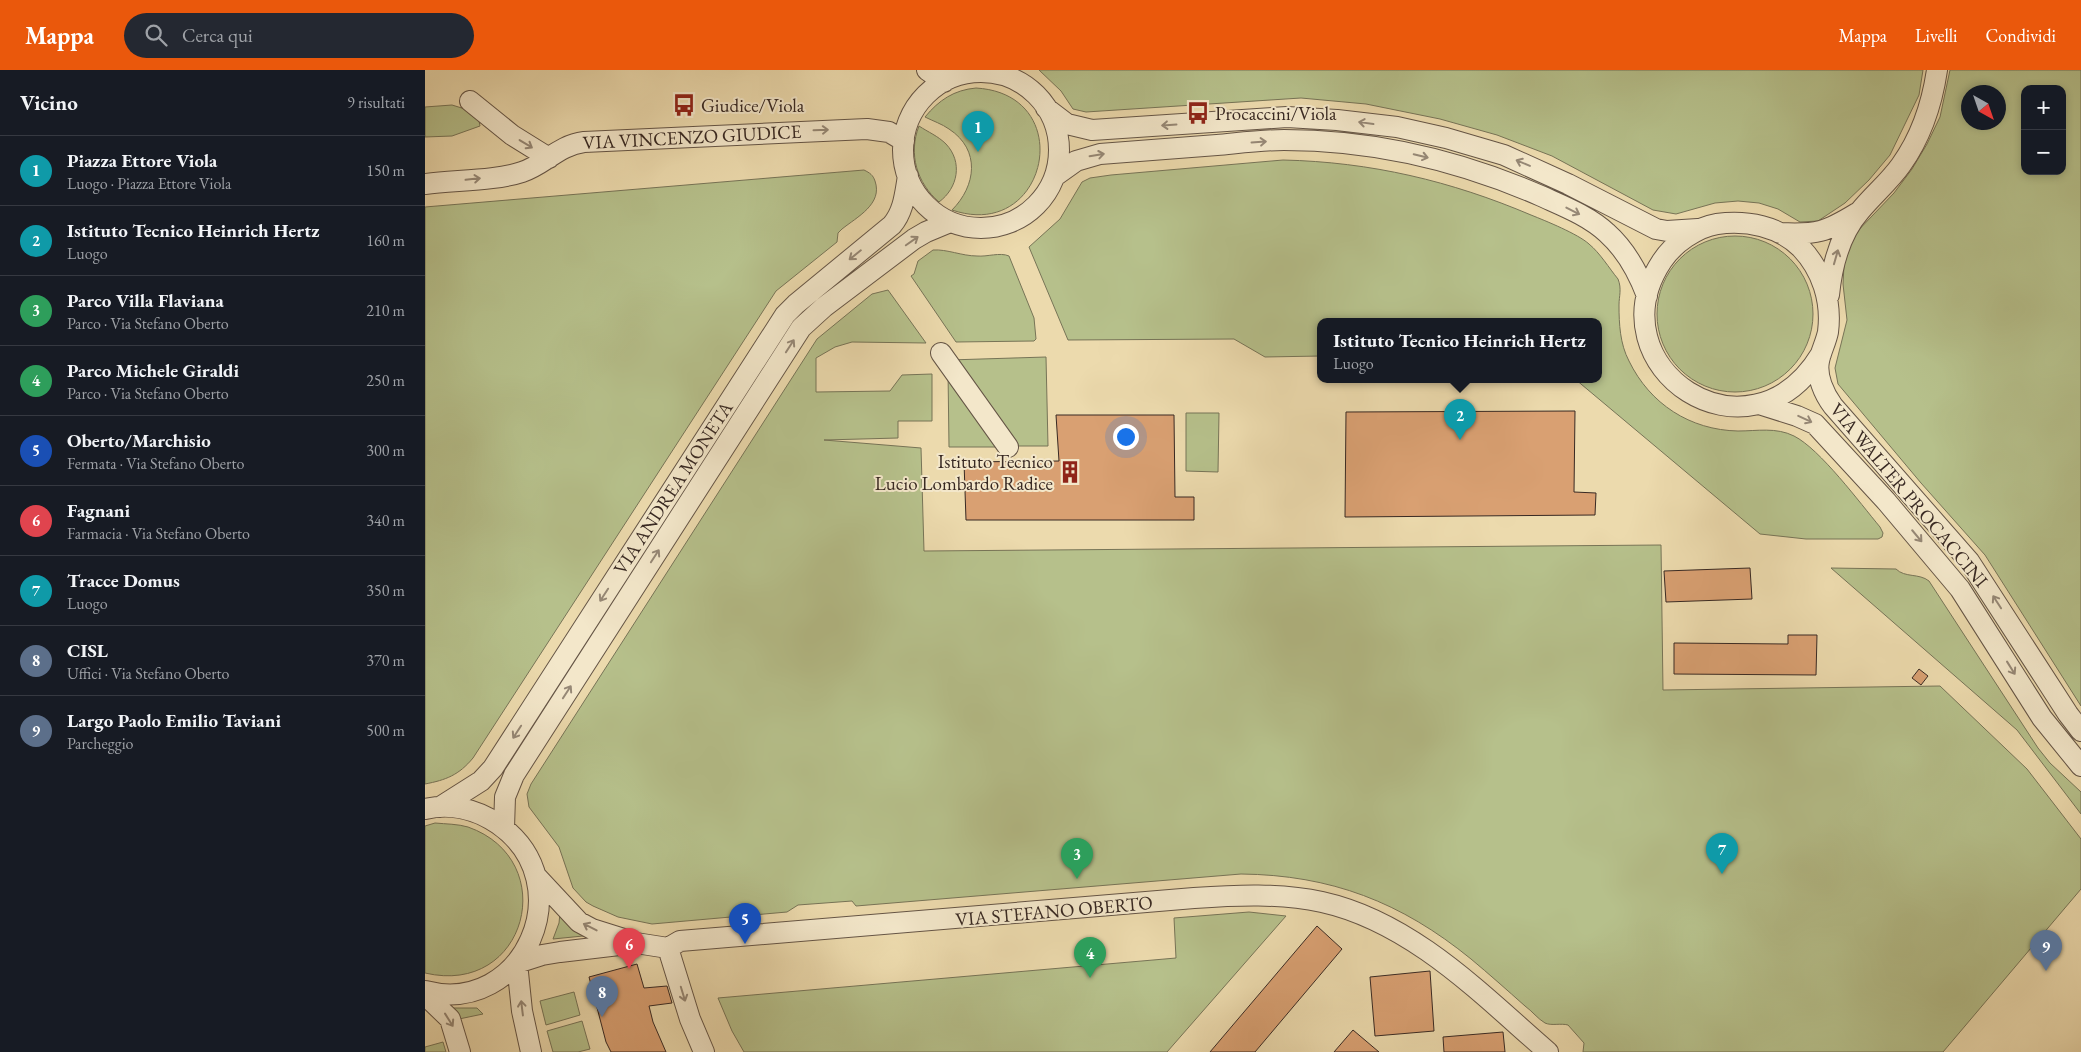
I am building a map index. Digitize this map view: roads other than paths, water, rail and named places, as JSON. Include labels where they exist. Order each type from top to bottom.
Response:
[{"type":"street","points":[[927,70],[944,82]]},
{"type":"street","points":[[1829,305],[1831,276],[1839,244],[1859,212],[1886,183],[1914,144],[1928,112],[1937,70]]},
{"type":"street","points":[[972,73],[1000,75],[1027,87],[1046,108],[1054,123],[1058,140],[1059,157],[1055,176],[1048,191],[1036,205],[1014,221],[985,228],[965,227],[950,222],[931,209],[908,176],[903,157],[903,141],[911,117],[921,101],[944,82],[957,76],[972,73]]},
{"type":"street","points":[[470,101],[512,135],[549,158]]},
{"type":"street","name":"VIA WALTER PROCACCINI","points":[[1046,108],[1067,124],[1092,130],[1287,117],[1337,120],[1403,128],[1504,155],[1561,180],[1656,229],[1674,231],[1742,223],[1756,224],[1780,232],[1801,248],[1813,263],[1820,275],[1829,305],[1827,334],[1821,354],[1819,374],[1829,401],[1969,561],[2081,731]]},
{"type":"street","name":"VIA VINCENZO GIUDICE","points":[[425,184],[511,175],[532,168],[566,146],[584,142],[867,129],[883,130],[895,134],[903,141]]},
{"type":"street","name":"VIA WALTER PROCACCINI","points":[[1055,176],[1076,161],[1100,154],[1270,141],[1340,144],[1396,151],[1441,161],[1487,175],[1539,195],[1584,217],[1605,231],[1624,252],[1638,273],[1647,296]]},
{"type":"street","name":"VIA ANDREA MONETA","points":[[432,808],[481,780],[497,762],[790,309],[882,235],[896,220],[903,204],[908,176]]},
{"type":"street","points":[[1780,232],[1819,233],[1859,212]]},
{"type":"street","name":"VIA ANDREA MONETA","points":[[504,828],[505,797],[514,775],[801,328],[811,317],[914,239],[950,222]]},
{"type":"street","name":"VIA WALTER PROCACCINI","points":[[1704,228],[1673,247],[1664,257],[1656,270],[1647,296],[1645,328],[1649,342],[1655,356],[1673,381],[1698,399],[1715,404],[1744,407],[1773,400],[1798,383],[1808,373],[1821,354]]},
{"type":"street","points":[[941,353],[1008,446]]},
{"type":"street","name":"VIA WALTER PROCACCINI","points":[[1759,404],[1815,424],[1886,500],[1961,590],[2043,718],[2081,766]]},
{"type":"street","points":[[432,808],[469,810],[481,814],[504,828],[520,844],[537,877],[579,922],[598,932],[636,943]]},
{"type":"street","points":[[425,991],[450,994],[471,990],[491,983],[517,963],[529,944],[536,924],[539,902],[537,877]]},
{"type":"street","name":"VIA STEFANO OBERTO","points":[[517,963],[551,953],[636,943],[668,948],[680,941],[1194,898],[1251,895],[1286,896],[1344,908],[1396,932],[1460,976],[1548,1052]]},
{"type":"street","points":[[668,948],[690,1019],[704,1052]]},
{"type":"street","points":[[517,963],[525,1028],[531,1052]]},
{"type":"street","points":[[425,995],[449,1019],[455,1032],[460,1052]]},
{"type":"place","name":"Giudice/Viola","points":[[684,105]]},
{"type":"place","name":"Procaccini/Viola","points":[[1198,113]]},
{"type":"place","name":"Piazza Ettore Viola","points":[[978,152]]},
{"type":"place","name":"Istituto Tecnico Heinrich Hertz","points":[[1460,440]]},
{"type":"place","name":"Istituto Tecnico Lucio Lombardo Radice","points":[[1070,472]]},
{"type":"place","name":"Tracce Domus","points":[[1722,874]]},
{"type":"place","name":"Parco Villa Flaviana","points":[[1077,879]]},
{"type":"place","name":"Oberto/Marchisio","points":[[745,944]]},
{"type":"place","name":"Fagnani","points":[[629,969]]},
{"type":"place","name":"Largo Paolo Emilio Taviani","points":[[2046,971]]},
{"type":"place","name":"Parco Michele Giraldi","points":[[1090,978]]},
{"type":"place","name":"CISL","points":[[602,1017]]}]
